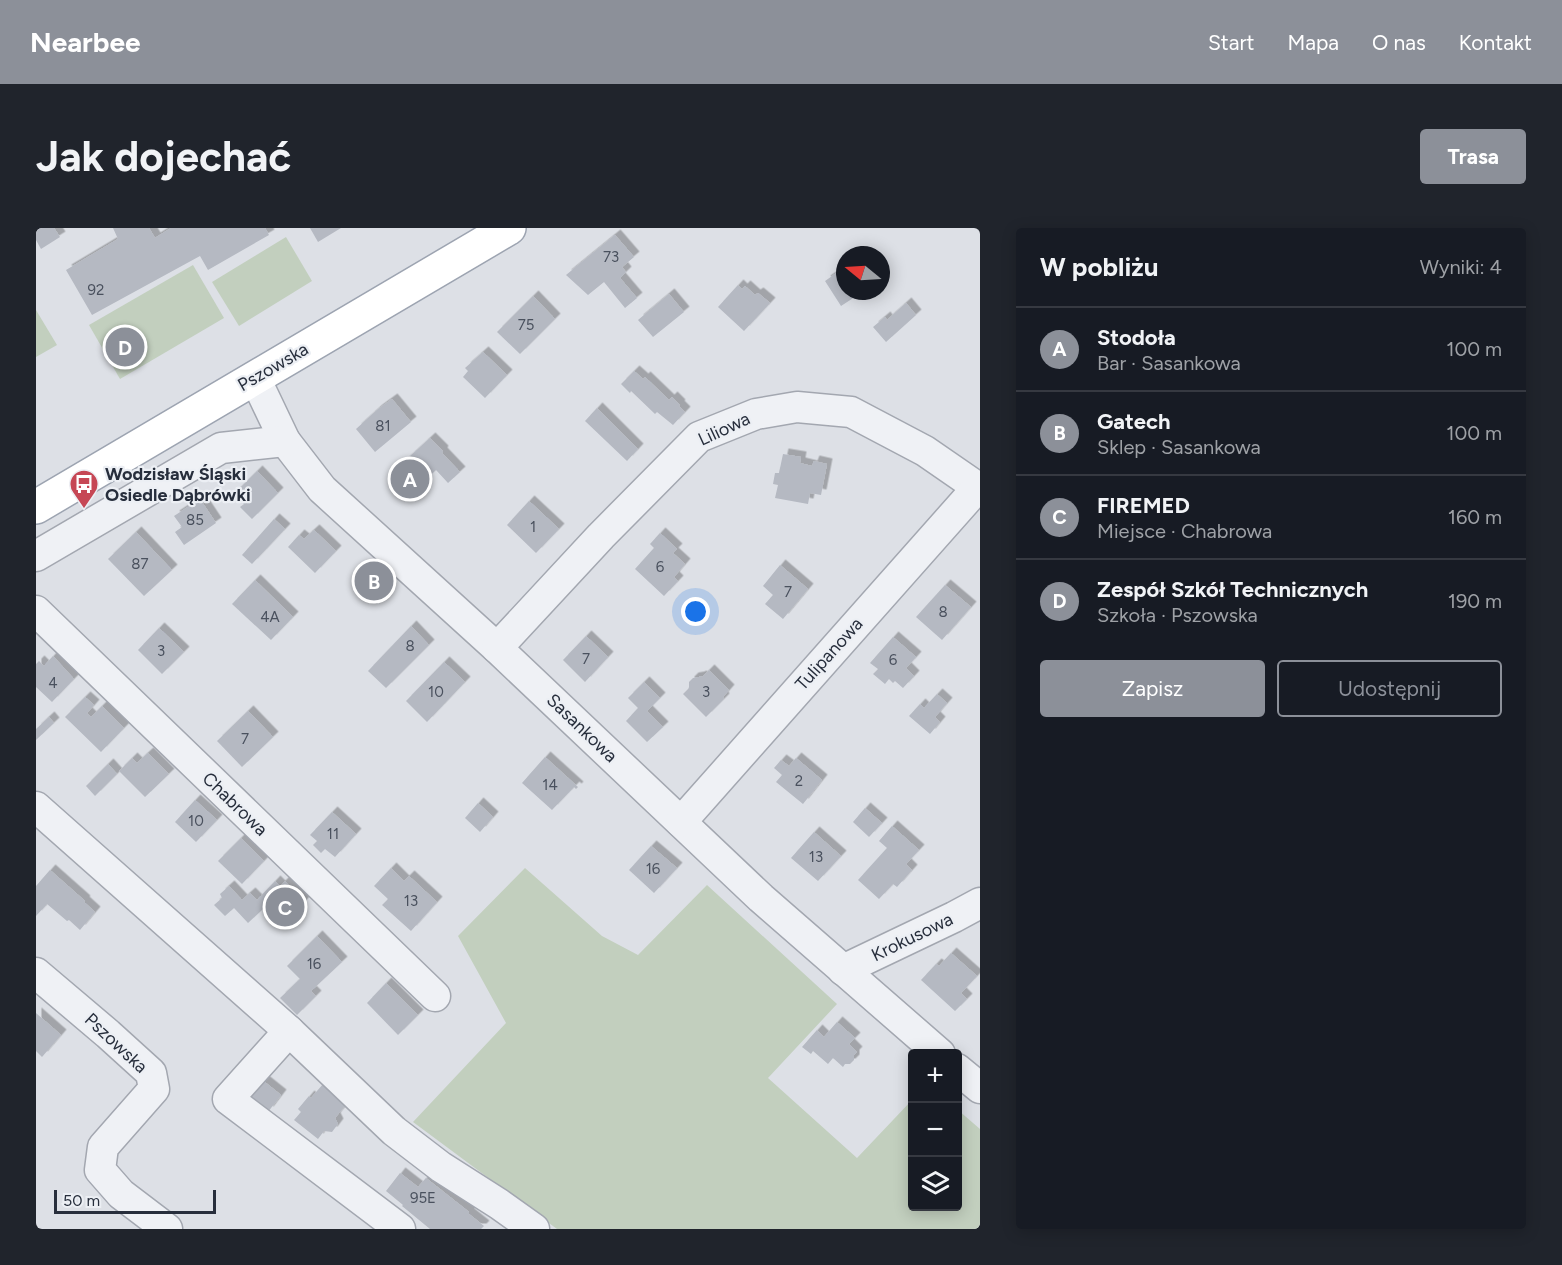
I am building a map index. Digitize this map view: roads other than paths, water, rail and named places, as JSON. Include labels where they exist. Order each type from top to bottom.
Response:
[{"type":"main road","name":"Pszowska","points":[[36,507],[500,230]]},
{"type":"street","name":"Sasankowa","points":[[255,378],[285,441],[322,489],[497,648],[761,898],[935,1049]]},
{"type":"street","name":"Liliowa","points":[[497,648],[601,536],[699,437],[756,414],[797,407],[851,412],[925,451],[979,488]]},
{"type":"street","points":[[36,556],[221,447],[285,441]]},
{"type":"street","name":"Tulipanowa","points":[[681,822],[979,488]]},
{"type":"street","name":"Chabrowa","points":[[36,612],[435,996]]},
{"type":"street","points":[[36,807],[289,1031],[394,1131],[441,1167],[534,1229]]},
{"type":"street","name":"Krokusowa","points":[[843,970],[980,903]]},
{"type":"street","name":"Pszowska","points":[[36,973],[151,1073],[154,1089],[104,1147],[100,1170],[121,1194],[167,1229]]},
{"type":"street","points":[[289,1031],[228,1099],[400,1229]]},
{"type":"street","points":[[962,1073],[980,1088]]},
{"type":"place","name":"Zespół Szkół Technicznych","points":[[125,347]]},
{"type":"place","name":"Stodoła","points":[[410,479]]},
{"type":"place","name":"Wodzisław Śląski Osiedle Dąbrówki","points":[[84,510]]},
{"type":"place","name":"Gatech","points":[[374,581]]},
{"type":"place","name":"FIREMED","points":[[285,907]]}]
